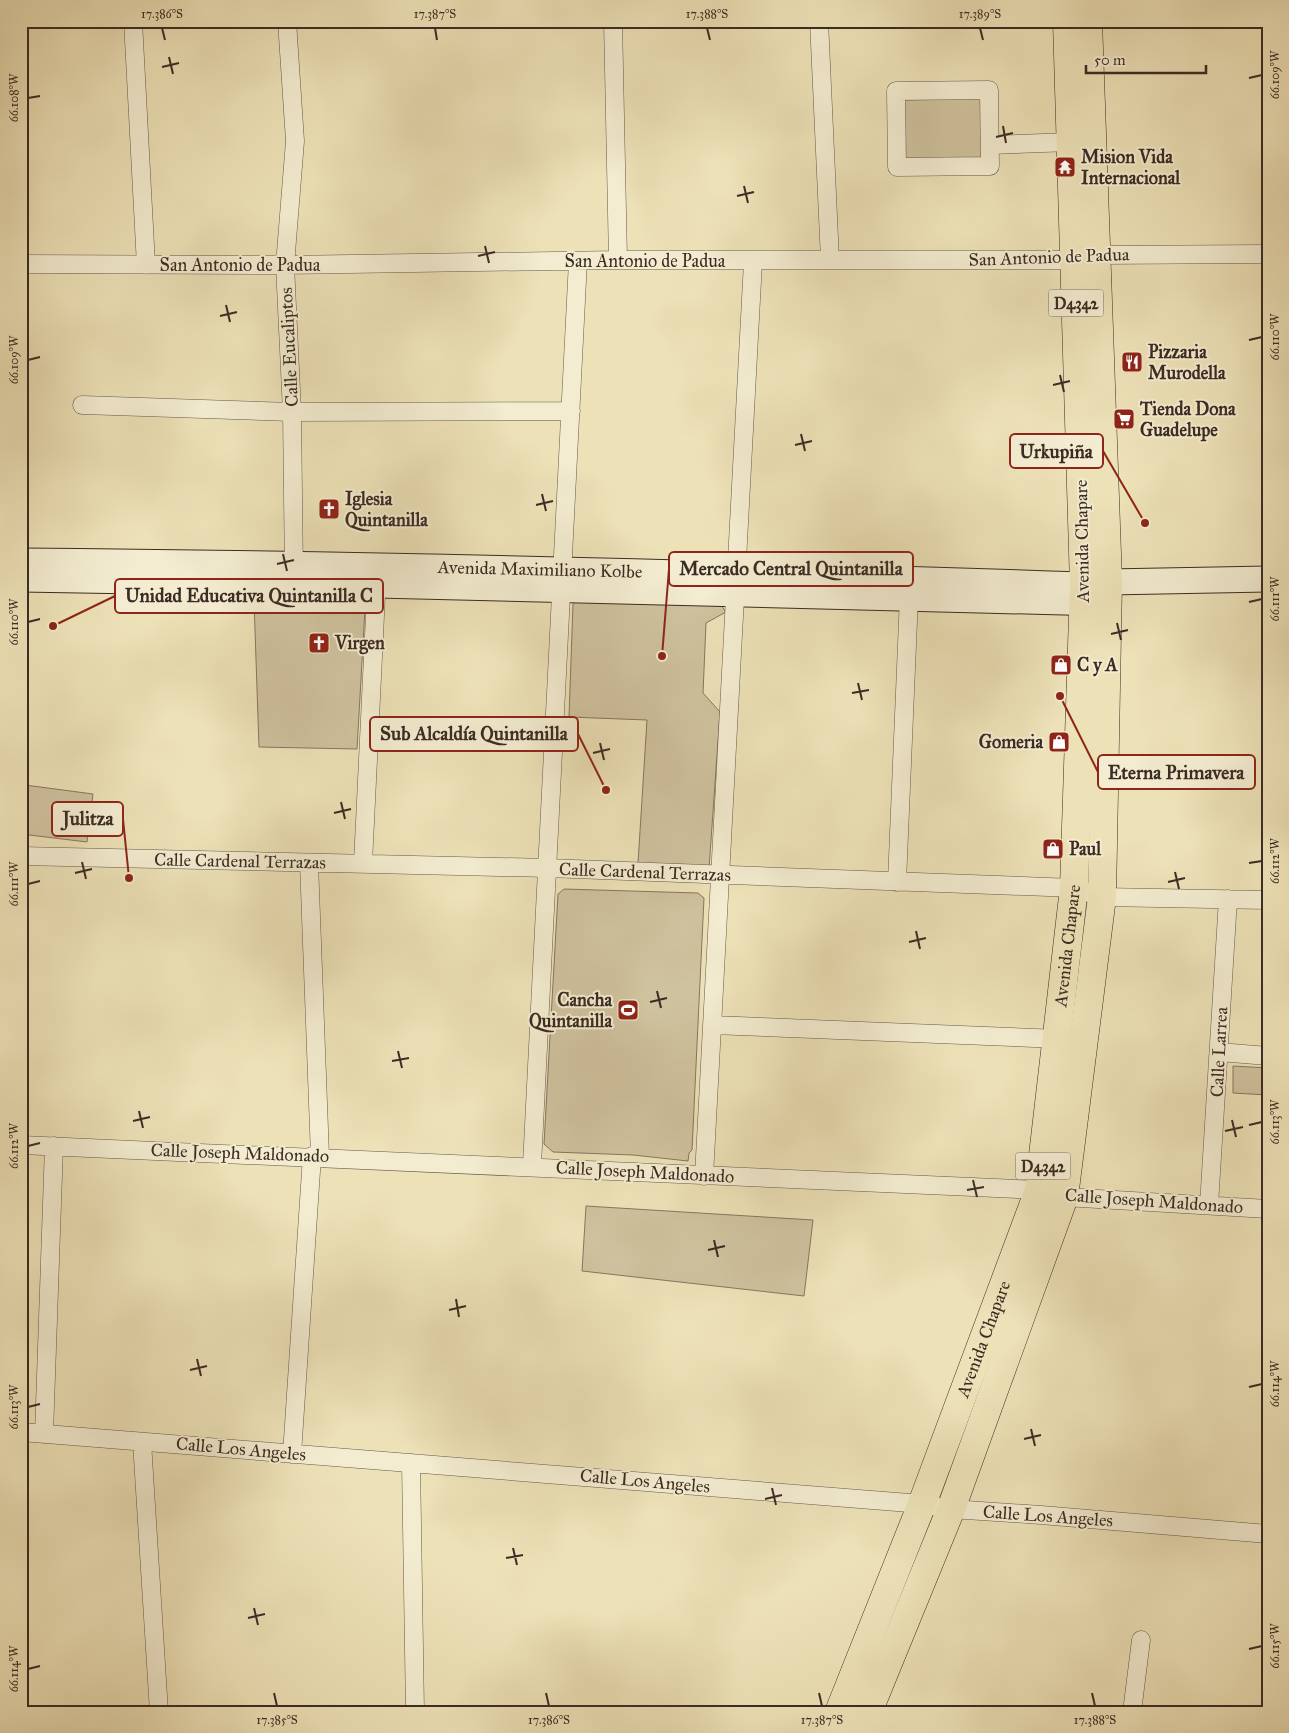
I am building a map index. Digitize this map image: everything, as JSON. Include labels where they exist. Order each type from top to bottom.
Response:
[{"type":"main road","name":"Avenida Chapare","points":[[1067,21],[1071,142],[1086,258]]},
{"type":"main road","name":"Avenida Chapare","points":[[868,1712],[951,1509],[1052,1194],[1102,897],[1096,593],[1086,258],[1088,21]]},
{"type":"main road","name":"Avenida Maximiliano Kolbe","points":[[21,561],[294,574]]},
{"type":"main road","name":"Avenida Maximiliano Kolbe","points":[[21,579],[294,574],[377,575],[1096,593]]},
{"type":"main road","name":"Avenida Maximiliano Kolbe","points":[[736,584],[909,597],[1096,593],[1268,580]]},
{"type":"main road","name":"Avenida Chapare","points":[[839,1712],[922,1504],[1052,1194],[1059,1039],[1074,888],[1096,593]]},
{"type":"street","points":[[133,21],[146,265]]},
{"type":"street","name":"Calle Eucaliptos","points":[[287,21],[295,141],[285,265],[292,412],[294,574]]},
{"type":"street","points":[[613,21],[618,260]]},
{"type":"street","points":[[819,21],[830,260]]},
{"type":"street","points":[[989,90],[990,145],[990,166],[897,167],[896,91],[989,90]]},
{"type":"street","points":[[990,145],[1071,142]]},
{"type":"street","name":"San Antonio de Padua","points":[[21,264],[285,265],[618,260],[753,262],[1268,254]]},
{"type":"street","points":[[532,1165],[578,261]]},
{"type":"street","points":[[704,1176],[753,262]]},
{"type":"street","points":[[82,405],[292,412],[571,411]]},
{"type":"street","points":[[362,864],[377,575]]},
{"type":"street","points":[[897,882],[909,597]]},
{"type":"street","name":"Calle Cardenal Terrazas","points":[[21,856],[548,868],[1074,888],[1102,897],[1268,900]]},
{"type":"street","points":[[292,1454],[316,1156],[309,863]]},
{"type":"street","name":"Calle Larrea","points":[[1209,1205],[1228,899]]},
{"type":"street","points":[[712,1025],[1059,1039]]},
{"type":"street","points":[[1218,1052],[1268,1056]]},
{"type":"street","name":"Calle Joseph Maldonado","points":[[21,1145],[532,1165],[1052,1194],[1268,1209]]},
{"type":"street","points":[[44,1434],[54,1146]]},
{"type":"street","name":"Calle Los Angeles","points":[[21,1432],[922,1504],[951,1509],[1268,1534]]},
{"type":"street","points":[[142,1442],[159,1712]]},
{"type":"street","points":[[411,1463],[414,1712]]},
{"type":"street","points":[[1132,1712],[1142,1640]]},
{"type":"shaded area","points":[[982,98],[984,159],[904,161],[902,100]]},
{"type":"shaded area","points":[[583,595],[718,601],[726,612],[706,623],[703,693],[720,712],[709,869],[638,863],[647,720],[569,717],[573,604]]},
{"type":"shaded area","points":[[258,596],[359,599],[365,609],[357,749],[259,747],[254,601]]},
{"type":"shaded area","points":[[25,785],[93,794],[87,842],[21,834]]},
{"type":"shaded area","points":[[564,889],[698,893],[704,898],[692,1150],[689,1153],[688,1161],[633,1155],[553,1152],[544,1144],[558,894]]},
{"type":"shaded area","points":[[1233,1066],[1268,1068],[1268,1095],[1233,1093]]},
{"type":"shaded area","points":[[586,1206],[813,1220],[804,1296],[582,1271]]},
{"type":"place","name":"Mision Vida Internacional","points":[[1065,167]]},
{"type":"place","name":"Pizzaria Murodella","points":[[1132,362]]},
{"type":"place","name":"Tienda Dona Guadelupe","points":[[1124,419]]},
{"type":"place","name":"Iglesia Quintanilla","points":[[329,509]]},
{"type":"place","name":"Urkupiña","points":[[1145,523]]},
{"type":"place","name":"Unidad Educativa Quintanilla C","points":[[53,626]]},
{"type":"place","name":"Virgen","points":[[319,643]]},
{"type":"place","name":"Mercado Central Quintanilla","points":[[662,656]]},
{"type":"place","name":"C y A","points":[[1061,665]]},
{"type":"place","name":"Eterna Primavera","points":[[1060,696]]},
{"type":"place","name":"Gomeria","points":[[1059,742]]},
{"type":"place","name":"Sub Alcaldía Quintanilla","points":[[606,790]]},
{"type":"place","name":"Paul","points":[[1053,849]]},
{"type":"place","name":"Julitza","points":[[129,878]]},
{"type":"place","name":"Cancha Quintanilla","points":[[628,1010]]}]
